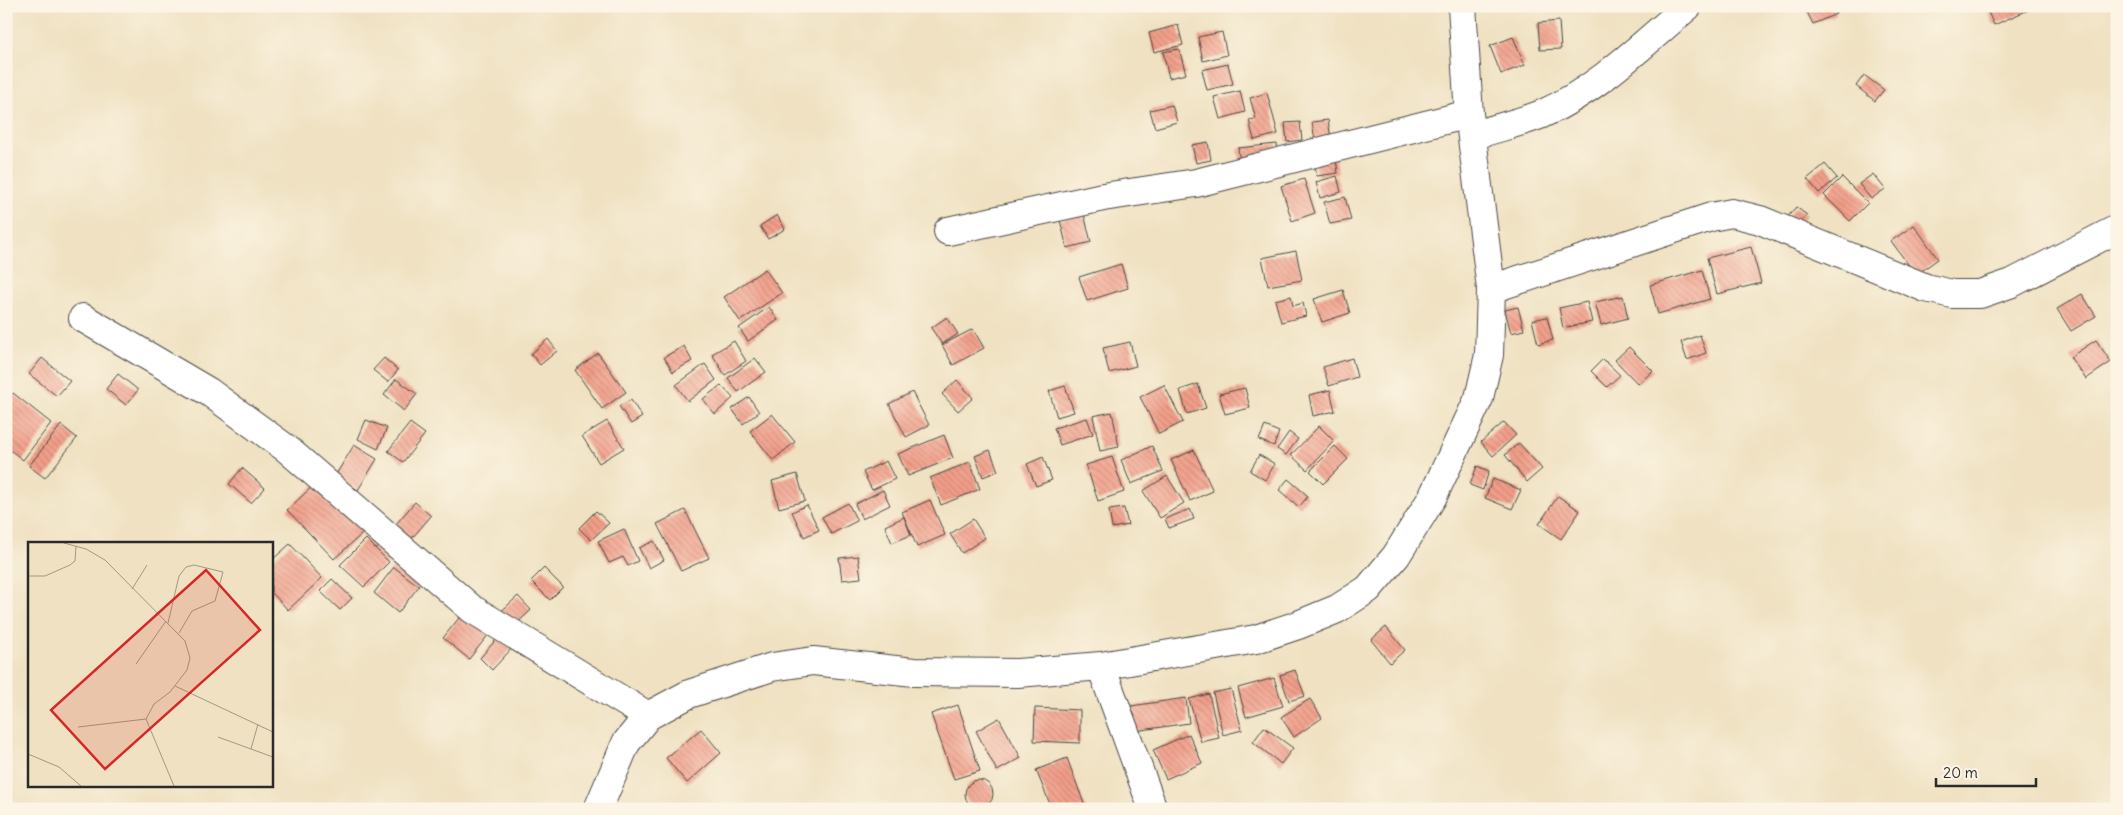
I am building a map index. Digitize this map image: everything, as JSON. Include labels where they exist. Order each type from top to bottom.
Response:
[{"type":"street","points":[[598,809],[626,743],[648,716],[689,694],[736,677],[772,667],[813,661],[933,672],[1018,673],[1101,666],[1256,639],[1337,609],[1368,589],[1396,556],[1432,498],[1478,398],[1489,355],[1491,289],[1470,125],[1462,6]]},
{"type":"street","points":[[948,231],[1103,197],[1196,183],[1470,125],[1541,114],[1566,101],[1609,71],[1688,6]]},
{"type":"street","points":[[1491,289],[1710,217],[1732,212],[1760,220],[1926,288],[1952,294],[1980,294],[2012,283],[2117,229]]},
{"type":"street","points":[[83,318],[209,392],[287,449],[472,609],[648,716]]},
{"type":"street","points":[[1101,666],[1153,809]]},
{"type":"building","points":[[1809,6],[1833,6],[1836,14],[1813,24],[1805,8]]},
{"type":"building","points":[[1985,6],[2026,6],[2028,10],[1994,25]]},
{"type":"building","points":[[1559,21],[1561,49],[1540,50],[1538,23]]},
{"type":"building","points":[[1178,25],[1183,45],[1154,52],[1149,33]]},
{"type":"building","points":[[1222,32],[1227,55],[1203,61],[1198,37]]},
{"type":"building","points":[[1513,37],[1525,65],[1501,74],[1490,46]]},
{"type":"building","points":[[1179,49],[1186,74],[1169,78],[1163,52]]},
{"type":"building","points":[[1228,64],[1233,84],[1207,90],[1202,70]]},
{"type":"building","points":[[1864,75],[1884,90],[1875,101],[1856,86]]},
{"type":"building","points":[[1240,91],[1245,112],[1220,119],[1214,97]]},
{"type":"building","points":[[1267,93],[1278,134],[1254,140],[1249,120],[1256,119],[1250,98]]},
{"type":"building","points":[[1172,105],[1177,122],[1155,128],[1150,110]]},
{"type":"building","points":[[1328,120],[1331,139],[1315,141],[1312,122]]},
{"type":"building","points":[[1300,122],[1302,140],[1287,142],[1285,123]]},
{"type":"building","points":[[1208,142],[1211,160],[1196,163],[1192,145]]},
{"type":"building","points":[[1277,144],[1279,159],[1240,163],[1238,148]]},
{"type":"building","points":[[1335,153],[1338,173],[1317,176],[1313,157]]},
{"type":"building","points":[[1825,164],[1837,178],[1819,193],[1807,179]]},
{"type":"building","points":[[1873,174],[1885,189],[1871,199],[1859,184]]},
{"type":"building","points":[[1337,176],[1341,192],[1320,198],[1316,182]]},
{"type":"building","points":[[1842,177],[1868,203],[1850,221],[1824,195]]},
{"type":"building","points":[[1304,179],[1315,213],[1292,221],[1281,186]]},
{"type":"building","points":[[1345,197],[1351,220],[1330,224],[1324,202]]},
{"type":"building","points":[[1796,207],[1807,215],[1795,229],[1785,220]]},
{"type":"building","points":[[1084,214],[1091,242],[1067,248],[1060,220]]},
{"type":"building","points":[[777,215],[785,229],[768,239],[760,226]]},
{"type":"building","points":[[1914,225],[1938,259],[1916,275],[1891,241]]},
{"type":"building","points":[[1751,247],[1761,283],[1717,294],[1707,258]]},
{"type":"building","points":[[1296,251],[1302,280],[1268,286],[1262,258]]},
{"type":"building","points":[[1121,264],[1128,288],[1087,301],[1079,277]]},
{"type":"building","points":[[765,269],[782,293],[740,321],[724,297]]},
{"type":"building","points":[[1702,270],[1710,299],[1658,314],[1650,285]]},
{"type":"building","points":[[1343,290],[1350,313],[1322,322],[1314,299]]},
{"type":"building","points":[[2082,294],[2096,316],[2071,331],[2057,309]]},
{"type":"building","points":[[1291,296],[1293,306],[1303,303],[1306,316],[1281,322],[1275,300]]},
{"type":"building","points":[[1623,296],[1628,318],[1601,325],[1595,302]]},
{"type":"building","points":[[1587,302],[1592,322],[1563,328],[1559,308]]},
{"type":"building","points":[[769,307],[778,320],[748,341],[739,328]]},
{"type":"building","points":[[1518,307],[1524,330],[1511,333],[1505,310]]},
{"type":"building","points":[[947,317],[958,334],[942,344],[931,328]]},
{"type":"building","points":[[1547,317],[1553,340],[1538,344],[1532,320]]},
{"type":"building","points":[[973,329],[984,348],[953,365],[942,345]]},
{"type":"building","points":[[1700,335],[1706,353],[1687,360],[1681,342]]},
{"type":"building","points":[[548,339],[557,351],[540,365],[531,354]]},
{"type":"building","points":[[2096,340],[2111,362],[2086,379],[2070,357]]},
{"type":"building","points":[[734,341],[746,361],[725,375],[712,354]]},
{"type":"building","points":[[1130,342],[1136,366],[1109,373],[1103,348]]},
{"type":"building","points":[[684,346],[692,361],[673,372],[664,357]]},
{"type":"building","points":[[1629,347],[1653,371],[1638,384],[1615,360]]},
{"type":"building","points":[[598,353],[626,392],[602,409],[575,370]]},
{"type":"building","points":[[42,358],[70,381],[57,396],[29,374]]},
{"type":"building","points":[[384,358],[398,370],[388,382],[373,370]]},
{"type":"building","points":[[755,358],[766,372],[738,392],[728,378]]},
{"type":"building","points":[[1352,358],[1357,377],[1329,386],[1323,367]]},
{"type":"building","points":[[1603,359],[1620,375],[1607,387],[1591,371]]},
{"type":"building","points":[[705,364],[716,380],[688,401],[676,385]]},
{"type":"building","points":[[118,374],[138,390],[126,405],[106,389]]},
{"type":"building","points":[[396,379],[417,394],[404,411],[384,395]]},
{"type":"building","points":[[957,380],[973,398],[958,411],[942,394]]},
{"type":"building","points":[[1198,384],[1206,408],[1187,414],[1180,390]]},
{"type":"building","points":[[721,385],[733,398],[715,414],[703,399]]},
{"type":"building","points":[[1164,385],[1183,422],[1159,434],[1140,397]]},
{"type":"building","points":[[1065,386],[1074,412],[1057,417],[1049,391]]},
{"type":"building","points":[[1245,388],[1250,408],[1225,414],[1219,394]]},
{"type":"building","points":[[1330,390],[1335,411],[1313,416],[1309,395]]},
{"type":"building","points":[[912,392],[929,425],[906,437],[889,404]]},
{"type":"building","points":[[13,393],[51,423],[23,460],[6,447],[6,402]]},
{"type":"building","points":[[749,397],[759,412],[743,424],[732,409]]},
{"type":"building","points":[[631,400],[642,417],[631,424],[619,406]]},
{"type":"building","points":[[1112,412],[1119,447],[1100,451],[1093,416]]},
{"type":"building","points":[[772,414],[795,442],[773,460],[750,431]]},
{"type":"building","points":[[1087,418],[1093,434],[1060,445],[1054,428]]},
{"type":"building","points":[[366,420],[387,428],[378,449],[358,439]]},
{"type":"building","points":[[607,421],[624,448],[599,463],[582,436]]},
{"type":"building","points":[[1504,422],[1516,435],[1493,456],[1481,442]]},
{"type":"building","points":[[410,423],[425,434],[403,462],[388,451]]},
{"type":"building","points":[[61,425],[77,438],[45,478],[29,466]]},
{"type":"building","points":[[1265,426],[1279,432],[1274,446],[1259,440]]},
{"type":"building","points":[[1319,426],[1334,441],[1307,470],[1291,455]]},
{"type":"building","points":[[1289,432],[1298,439],[1286,455],[1277,449]]},
{"type":"building","points":[[944,435],[953,458],[908,476],[898,454]]},
{"type":"building","points":[[1519,443],[1542,469],[1527,482],[1505,455]]},
{"type":"building","points":[[354,445],[377,459],[358,490],[335,476]]},
{"type":"building","points":[[1152,446],[1163,471],[1131,484],[1121,460]]},
{"type":"building","points":[[1335,446],[1348,459],[1323,484],[1310,471]]},
{"type":"building","points":[[990,450],[998,471],[983,477],[975,456]]},
{"type":"building","points":[[1194,450],[1213,491],[1190,501],[1171,460]]},
{"type":"building","points":[[1259,455],[1275,464],[1265,480],[1250,471]]},
{"type":"building","points":[[1043,457],[1052,480],[1036,486],[1027,464]]},
{"type":"building","points":[[1112,457],[1124,492],[1098,501],[1086,465]]},
{"type":"building","points":[[886,461],[895,479],[872,490],[863,472]]},
{"type":"building","points":[[970,462],[980,489],[941,505],[930,478]]},
{"type":"building","points":[[1477,466],[1489,471],[1483,490],[1470,485]]},
{"type":"building","points":[[242,468],[265,488],[251,503],[229,484]]},
{"type":"building","points":[[797,474],[805,501],[779,508],[772,481]]},
{"type":"building","points":[[1167,476],[1184,503],[1160,518],[1143,491]]},
{"type":"building","points":[[1288,479],[1308,496],[1299,507],[1279,490]]},
{"type":"building","points":[[1493,479],[1521,490],[1512,509],[1485,498]]},
{"type":"building","points":[[315,484],[363,533],[334,559],[287,510]]},
{"type":"building","points":[[883,490],[890,505],[862,519],[855,504]]},
{"type":"building","points":[[1558,496],[1580,511],[1561,539],[1539,524]]},
{"type":"building","points":[[930,500],[945,535],[917,547],[902,512]]},
{"type":"building","points":[[415,502],[431,516],[406,545],[390,531]]},
{"type":"building","points":[[848,503],[857,521],[831,534],[822,517]]},
{"type":"building","points":[[807,505],[819,530],[804,537],[792,512]]},
{"type":"building","points":[[1124,508],[1128,525],[1112,528],[1109,510]]},
{"type":"building","points":[[1190,509],[1194,519],[1169,528],[1165,519]]},
{"type":"building","points":[[685,510],[709,558],[681,571],[657,524]]},
{"type":"building","points":[[596,511],[609,523],[591,540],[579,528]]},
{"type":"building","points":[[904,517],[911,535],[892,543],[885,526]]},
{"type":"building","points":[[973,519],[985,538],[962,553],[950,534]]},
{"type":"building","points":[[624,529],[638,561],[628,566],[623,557],[609,563],[598,541]]},
{"type":"building","points":[[366,539],[389,562],[364,587],[340,565]]},
{"type":"building","points":[[654,541],[664,560],[649,568],[639,548]]},
{"type":"building","points":[[290,544],[322,578],[288,610],[272,593],[272,560]]},
{"type":"building","points":[[858,556],[861,578],[842,580],[839,558]]},
{"type":"building","points":[[394,567],[419,586],[398,613],[374,593]]},
{"type":"building","points":[[544,568],[563,587],[550,600],[531,581]]},
{"type":"building","points":[[332,579],[352,598],[340,610],[320,591]]},
{"type":"building","points":[[518,596],[531,610],[509,631],[496,616]]},
{"type":"building","points":[[463,613],[489,634],[469,659],[443,638]]},
{"type":"building","points":[[1386,627],[1405,650],[1390,663],[1371,640]]},
{"type":"building","points":[[501,634],[514,646],[492,670],[480,658]]},
{"type":"building","points":[[1295,670],[1305,696],[1289,701],[1280,675]]},
{"type":"building","points":[[1274,678],[1283,706],[1246,717],[1238,688]]},
{"type":"building","points":[[1231,689],[1242,730],[1223,735],[1213,693]]},
{"type":"building","points":[[1209,694],[1219,738],[1201,742],[1189,699]]},
{"type":"building","points":[[1186,698],[1189,723],[1135,731],[1131,706]]},
{"type":"building","points":[[1310,699],[1322,718],[1294,737],[1281,717]]},
{"type":"building","points":[[958,705],[980,771],[954,779],[931,714]]},
{"type":"building","points":[[1035,708],[1080,710],[1080,743],[1034,741]]},
{"type":"building","points":[[999,718],[1021,758],[997,771],[976,731]]},
{"type":"building","points":[[1264,727],[1293,748],[1281,764],[1253,742]]},
{"type":"building","points":[[701,729],[721,753],[687,783],[666,758]]},
{"type":"building","points":[[1189,734],[1202,763],[1166,779],[1153,750]]},
{"type":"building","points":[[1067,758],[1086,809],[1052,809],[1036,770]]},
{"type":"building","points":[[979,780],[989,784],[993,794],[989,804],[979,808],[969,804],[965,794],[969,784]]}]
